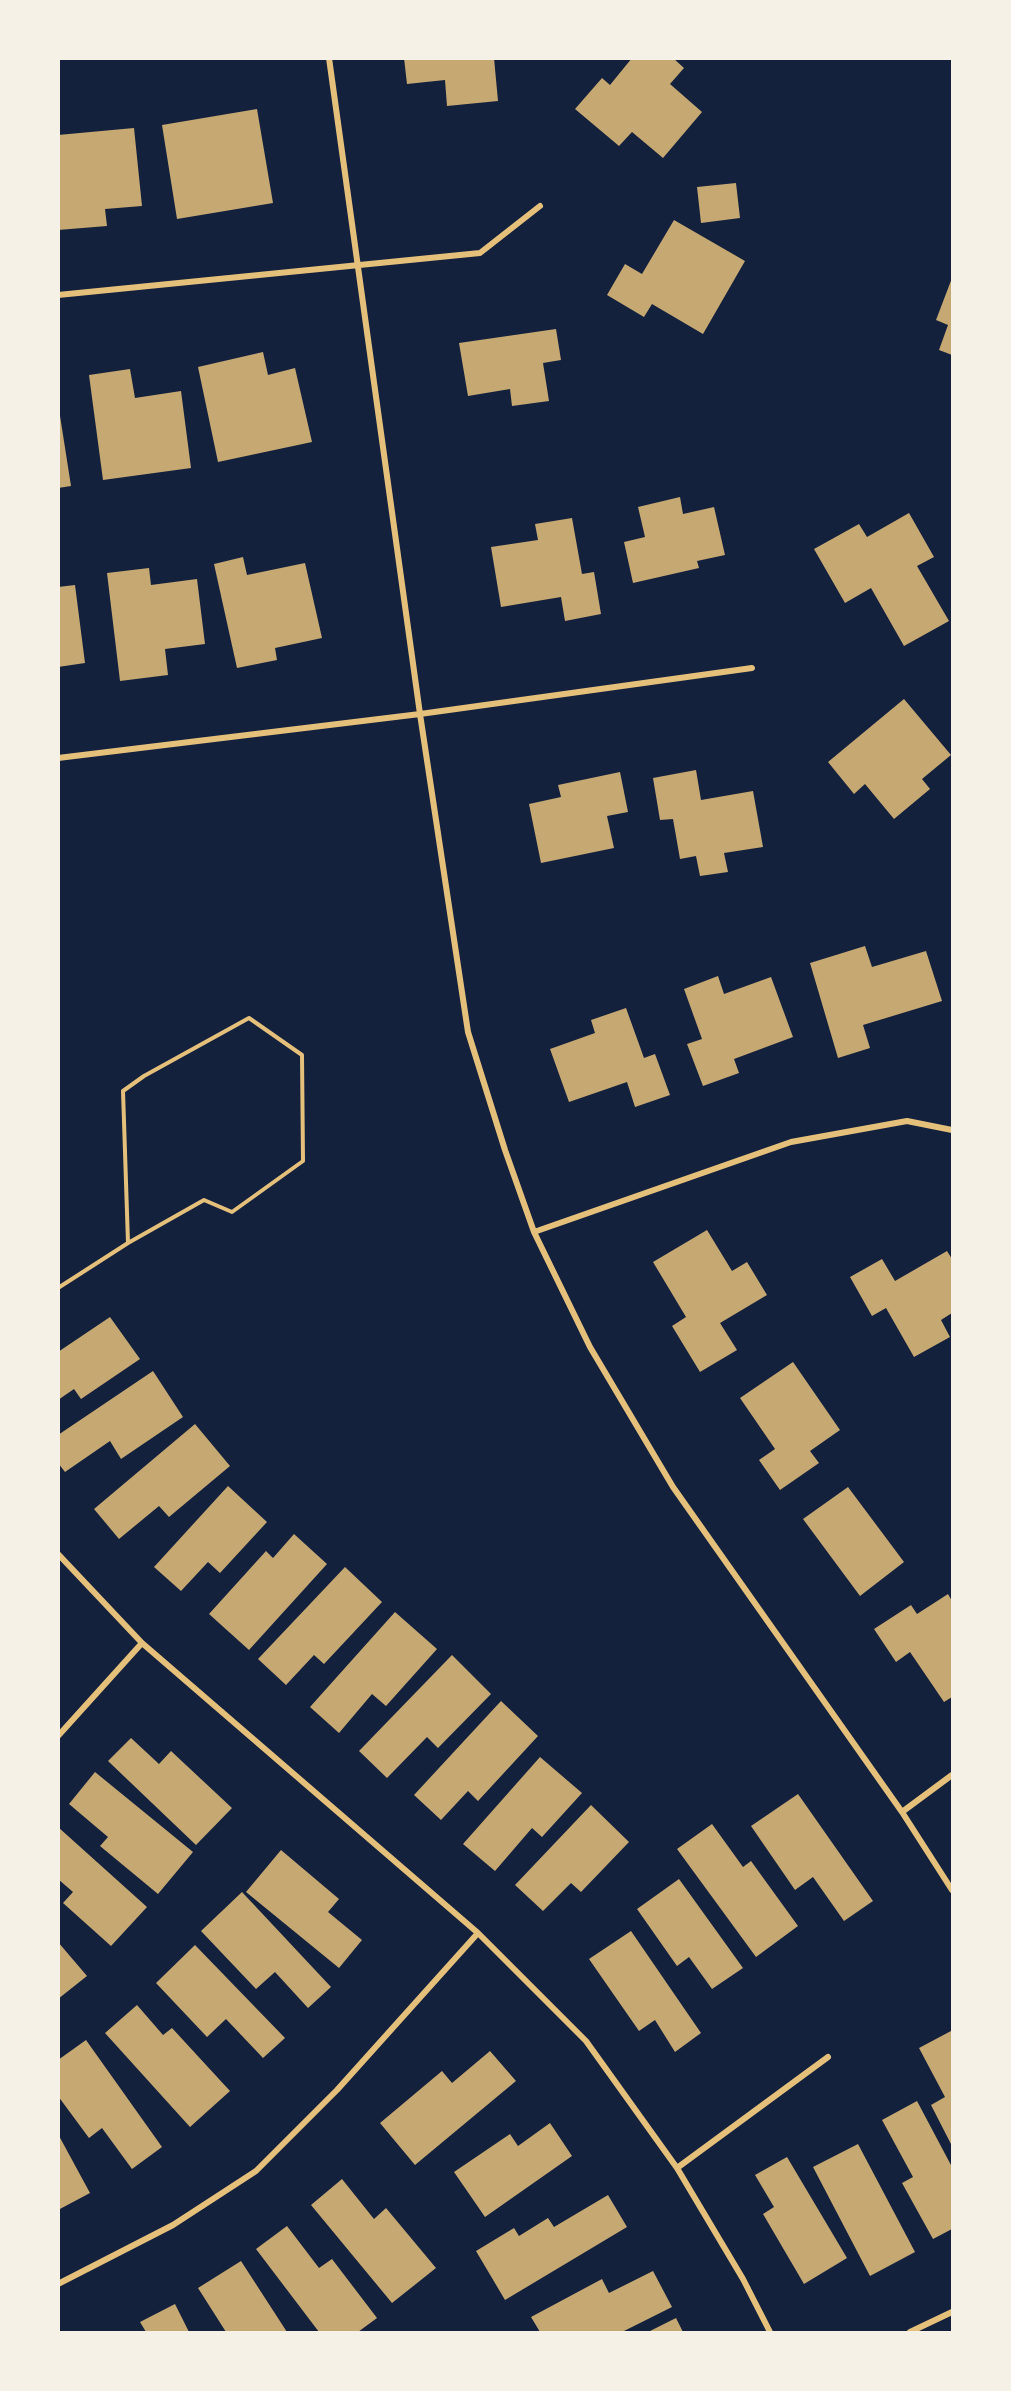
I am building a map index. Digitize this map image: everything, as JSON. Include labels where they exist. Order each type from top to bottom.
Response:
[{"type":"street","points":[[329,58],[420,714],[468,1032],[534,1232],[590,1347],[673,1487],[902,1812],[952,1890]]},
{"type":"street","points":[[58,295],[480,253],[540,206]]},
{"type":"street","points":[[58,758],[420,714],[752,668]]},
{"type":"street","points":[[534,1232],[791,1142],[907,1121],[952,1130]]},
{"type":"street","points":[[58,1554],[142,1643],[478,1933],[586,2041],[677,2168],[743,2279],[770,2332]]},
{"type":"street","points":[[58,1736],[142,1643]]},
{"type":"street","points":[[902,1812],[952,1775]]},
{"type":"street","points":[[58,2284],[173,2225],[256,2171],[337,2090],[478,1933]]},
{"type":"street","points":[[677,2168],[828,2057]]},
{"type":"street","points":[[910,2332],[952,2312]]},
{"type":"path","points":[[58,1288],[128,1243],[204,1200],[232,1212],[303,1161],[303,1055],[249,1018],[144,1076],[123,1091],[128,1243]]},
{"type":"building","points":[[404,58],[494,58],[498,101],[447,106],[445,80],[407,84]]},
{"type":"building","points":[[632,58],[673,58],[684,68],[670,84],[702,112],[663,158],[632,132],[619,146],[575,109],[602,78],[610,85]]},
{"type":"building","points":[[257,109],[273,203],[177,219],[162,125]]},
{"type":"building","points":[[134,128],[142,206],[105,209],[107,226],[58,230],[58,135]]},
{"type":"building","points":[[736,183],[740,218],[701,223],[697,187]]},
{"type":"building","points":[[674,220],[745,261],[703,334],[652,304],[644,317],[607,295],[625,264],[642,274]]},
{"type":"building","points":[[952,278],[952,355],[939,350],[948,325],[936,320]]},
{"type":"building","points":[[556,329],[561,360],[543,363],[549,401],[512,406],[510,389],[468,396],[459,343]]},
{"type":"building","points":[[263,352],[268,375],[295,368],[312,442],[218,462],[198,367]]},
{"type":"building","points":[[130,369],[135,398],[181,391],[191,468],[103,480],[89,375]]},
{"type":"building","points":[[58,403],[71,486],[58,488]]},
{"type":"building","points":[[680,497],[683,514],[714,507],[725,555],[697,561],[699,568],[633,583],[624,542],[645,537],[638,507]]},
{"type":"building","points":[[909,513],[934,557],[917,566],[949,621],[904,646],[871,588],[845,603],[814,549],[859,524],[867,537]]},
{"type":"building","points":[[572,518],[582,574],[594,572],[601,614],[565,621],[561,597],[501,607],[491,547],[538,540],[535,524]]},
{"type":"building","points":[[243,557],[247,575],[305,563],[322,638],[275,648],[277,660],[237,668],[214,564]]},
{"type":"building","points":[[149,568],[151,585],[197,579],[205,644],[165,649],[168,675],[120,681],[107,573]]},
{"type":"building","points":[[75,585],[85,663],[58,667],[58,587]]},
{"type":"building","points":[[904,699],[951,755],[922,779],[930,789],[894,819],[865,784],[854,794],[828,762]]},
{"type":"building","points":[[696,770],[701,800],[753,791],[763,847],[724,853],[728,872],[700,876],[696,856],[680,859],[673,819],[660,820],[653,778]]},
{"type":"building","points":[[620,772],[628,812],[607,816],[614,848],[541,863],[529,804],[561,797],[558,785]]},
{"type":"building","points":[[865,946],[872,967],[926,951],[942,1001],[863,1025],[870,1048],[838,1058],[810,963]]},
{"type":"building","points":[[718,976],[724,994],[771,977],[793,1037],[734,1059],[739,1073],[703,1086],[687,1044],[702,1039],[684,989]]},
{"type":"building","points":[[626,1008],[644,1058],[655,1054],[670,1095],[635,1107],[627,1082],[569,1102],[550,1049],[595,1033],[591,1020]]},
{"type":"building","points":[[707,1230],[732,1271],[747,1262],[767,1295],[720,1323],[737,1350],[700,1372],[672,1326],[686,1317],[653,1262]]},
{"type":"building","points":[[947,1251],[952,1259],[952,1313],[941,1320],[950,1337],[914,1357],[886,1308],[872,1316],[850,1277],[882,1259],[895,1281]]},
{"type":"building","points":[[110,1317],[140,1359],[81,1399],[74,1389],[58,1400],[58,1352]]},
{"type":"building","points":[[793,1362],[840,1430],[810,1451],[819,1463],[780,1490],[759,1460],[775,1449],[740,1398]]},
{"type":"building","points":[[153,1371],[183,1417],[121,1459],[110,1441],[65,1472],[58,1463],[58,1435]]},
{"type":"building","points":[[195,1424],[230,1466],[169,1517],[159,1506],[119,1539],[94,1509]]},
{"type":"building","points":[[228,1486],[267,1522],[220,1573],[208,1562],[181,1591],[154,1567]]},
{"type":"building","points":[[848,1487],[904,1562],[860,1596],[803,1519]]},
{"type":"building","points":[[294,1534],[327,1564],[249,1650],[209,1614],[266,1551],[273,1558]]},
{"type":"building","points":[[345,1567],[382,1602],[324,1664],[314,1655],[286,1685],[258,1659]]},
{"type":"building","points":[[948,1594],[952,1601],[952,1697],[944,1702],[910,1652],[896,1662],[874,1629],[911,1605],[917,1614]]},
{"type":"building","points":[[395,1612],[437,1649],[386,1706],[372,1694],[339,1733],[310,1707]]},
{"type":"building","points":[[452,1655],[491,1694],[438,1748],[427,1737],[387,1778],[359,1751]]},
{"type":"building","points":[[501,1701],[538,1736],[478,1801],[468,1791],[441,1820],[414,1795]]},
{"type":"building","points":[[131,1738],[159,1764],[171,1751],[232,1808],[196,1845],[108,1761]]},
{"type":"building","points":[[540,1757],[582,1793],[542,1837],[532,1828],[495,1871],[463,1844]]},
{"type":"building","points":[[95,1772],[193,1852],[158,1894],[100,1846],[108,1837],[69,1804]]},
{"type":"building","points":[[798,1794],[873,1901],[844,1921],[813,1877],[795,1890],[751,1826]]},
{"type":"building","points":[[591,1805],[629,1842],[581,1892],[571,1883],[543,1911],[515,1885]]},
{"type":"building","points":[[712,1824],[743,1867],[751,1861],[798,1926],[756,1957],[677,1849]]},
{"type":"building","points":[[58,1827],[147,1907],[111,1946],[63,1903],[73,1892],[58,1879]]},
{"type":"building","points":[[281,1850],[339,1899],[328,1912],[362,1940],[339,1968],[246,1892]]},
{"type":"building","points":[[679,1879],[743,1968],[712,1989],[689,1957],[677,1966],[637,1909]]},
{"type":"building","points":[[242,1892],[331,1987],[308,2008],[275,1972],[256,1989],[201,1931]]},
{"type":"building","points":[[631,1931],[701,2033],[675,2052],[655,2020],[639,2031],[589,1959]]},
{"type":"building","points":[[58,1942],[87,1976],[58,1999]]},
{"type":"building","points":[[195,1945],[285,2038],[263,2058],[226,2019],[207,2037],[156,1983]]},
{"type":"building","points":[[137,2005],[163,2035],[172,2028],[230,2091],[190,2127],[105,2033]]},
{"type":"building","points":[[951,2031],[952,2146],[931,2105],[945,2097],[919,2048]]},
{"type":"building","points":[[86,2040],[162,2147],[132,2169],[102,2128],[89,2138],[58,2096],[58,2060]]},
{"type":"building","points":[[490,2051],[516,2081],[415,2165],[380,2123],[442,2071],[452,2083]]},
{"type":"building","points":[[917,2101],[952,2167],[952,2229],[933,2239],[902,2183],[913,2177],[882,2120]]},
{"type":"building","points":[[550,2123],[572,2156],[485,2217],[454,2172],[510,2134],[518,2146]]},
{"type":"building","points":[[58,2134],[90,2193],[58,2210]]},
{"type":"building","points":[[858,2144],[915,2252],[870,2276],[813,2167]]},
{"type":"building","points":[[787,2157],[847,2258],[804,2284],[763,2214],[774,2207],[755,2175]]},
{"type":"building","points":[[342,2179],[374,2219],[386,2208],[436,2268],[392,2303],[311,2205]]},
{"type":"building","points":[[608,2195],[627,2227],[505,2300],[476,2251],[514,2228],[519,2236],[548,2218],[554,2227]]},
{"type":"building","points":[[287,2226],[319,2268],[332,2259],[377,2318],[358,2332],[319,2332],[256,2249]]},
{"type":"building","points":[[241,2261],[287,2332],[226,2332],[198,2288]]},
{"type":"building","points":[[653,2271],[672,2307],[622,2332],[540,2332],[531,2317],[602,2279],[609,2293]]},
{"type":"building","points":[[175,2304],[189,2332],[146,2332],[140,2322]]},
{"type":"building","points":[[676,2318],[683,2332],[648,2332]]}]
